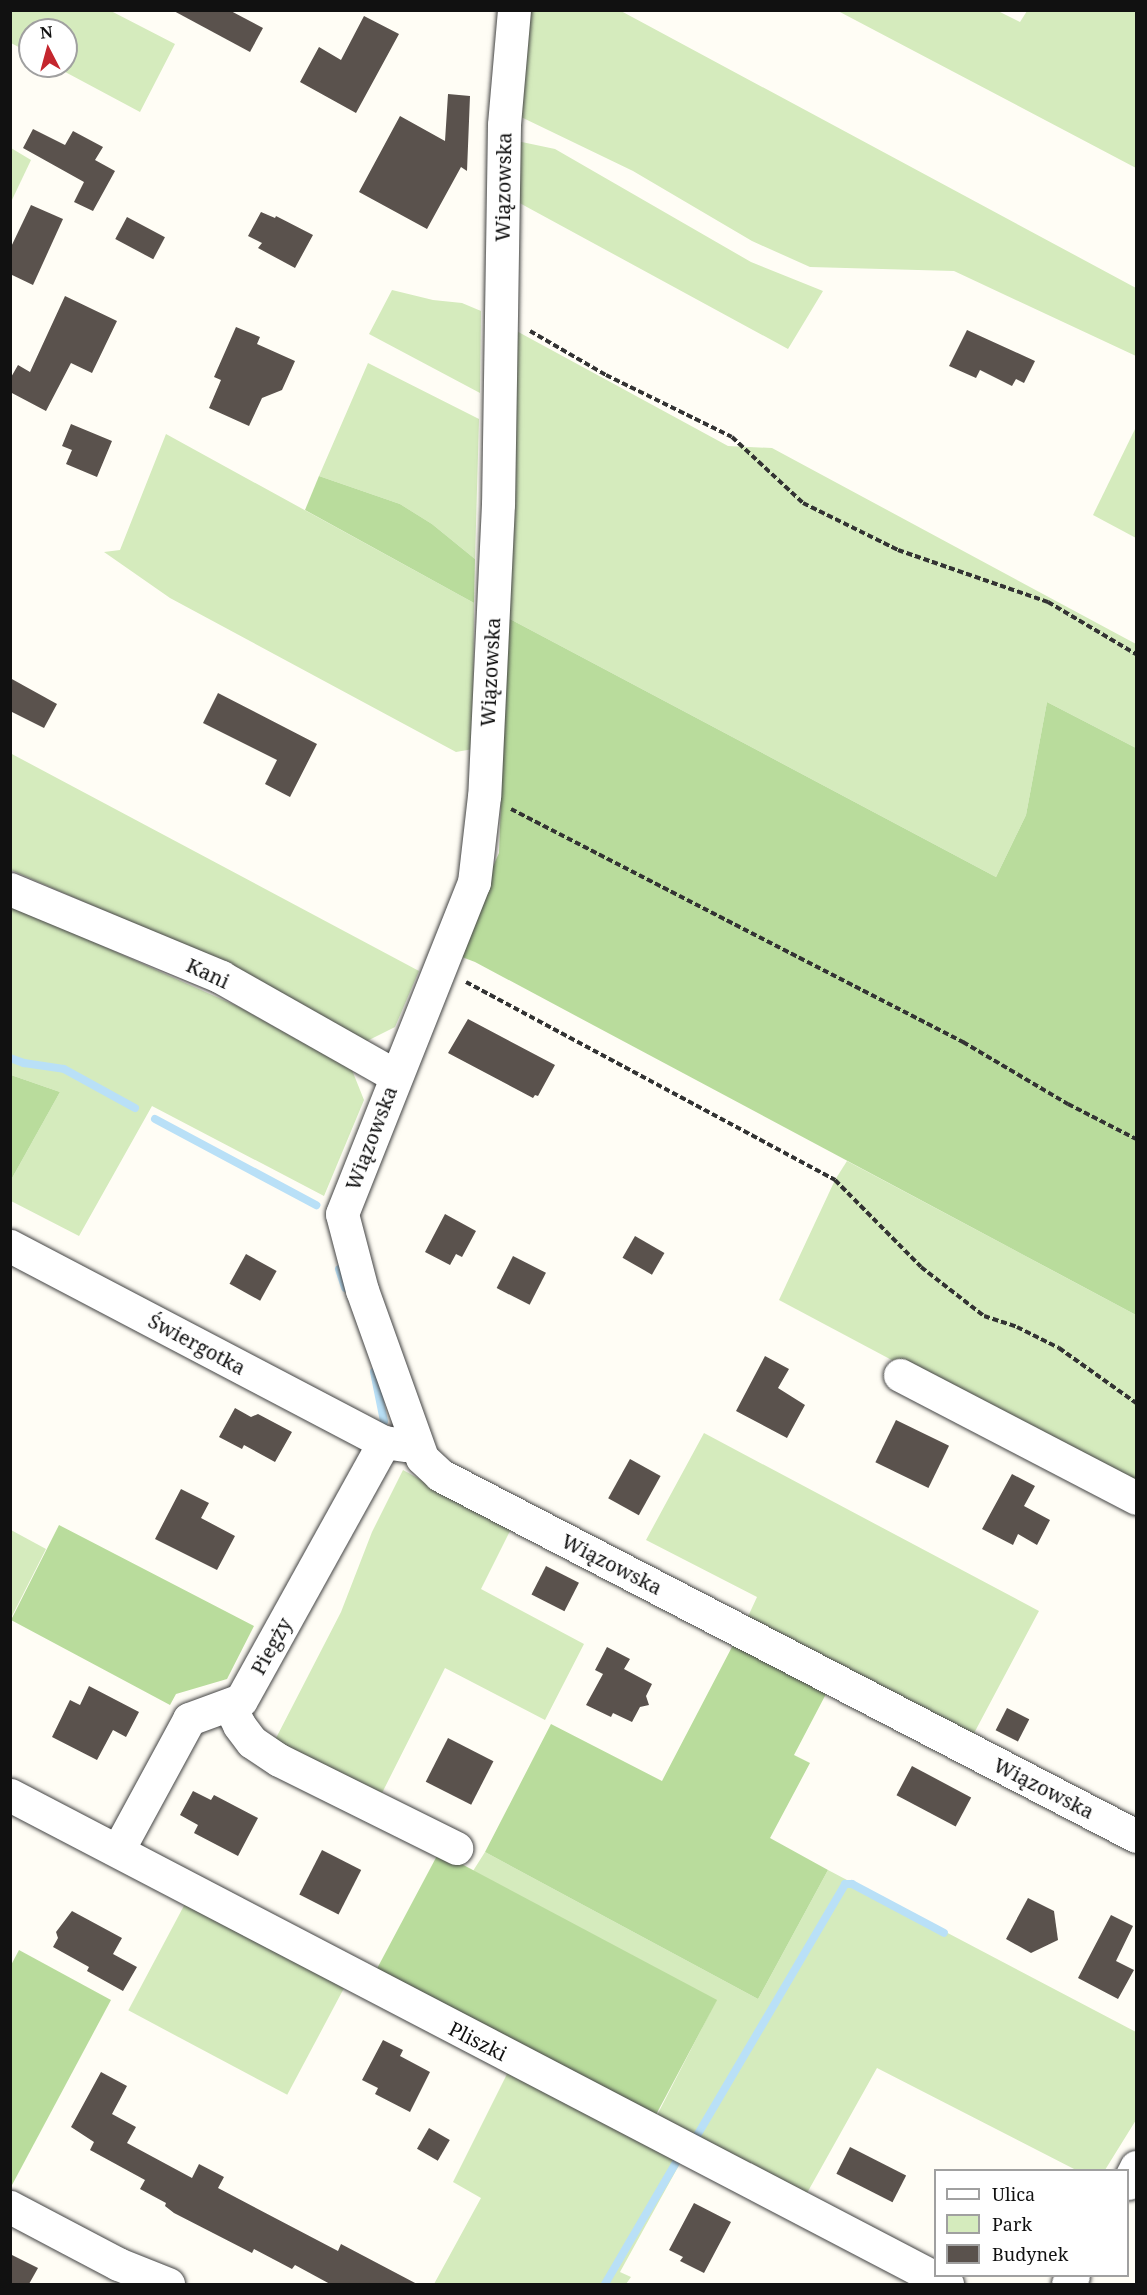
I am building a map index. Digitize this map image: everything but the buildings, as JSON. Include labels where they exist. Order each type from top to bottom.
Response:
[{"type":"street","name":"Wiązowska","points":[[514,10],[504,125],[499,314],[498,504],[484,795],[474,882],[342,1214],[362,1290],[417,1446],[428,1466],[440,1475],[1137,1836]]},
{"type":"street","name":"Kani","points":[[10,889],[221,977],[396,1076]]},
{"type":"street","name":"Świergotka","points":[[10,1246],[384,1442]]},
{"type":"street","points":[[900,1375],[1137,1498]]},
{"type":"street","points":[[384,1442],[417,1446]]},
{"type":"street","name":"Piegży","points":[[118,1850],[189,1719],[241,1700],[384,1442]]},
{"type":"street","points":[[229,1704],[239,1725],[252,1742],[279,1760],[456,1848]]},
{"type":"street","name":"Pliszki","points":[[10,1795],[947,2284]]},
{"type":"street","points":[[1129,2181],[1137,2167]]},
{"type":"street","points":[[10,2207],[112,2274],[168,2284]]},
{"type":"path","points":[[499,314],[606,375],[732,437],[803,502],[898,550],[1048,602],[1137,654]]},
{"type":"path","points":[[484,795],[963,1042],[1068,1104],[1137,1139]]},
{"type":"path","points":[[468,983],[835,1180],[921,1267],[984,1316],[1017,1327],[1059,1348],[1137,1403]]},
{"type":"green space","points":[[10,11],[111,11],[175,44],[140,112],[76,78],[78,18],[18,18],[18,47],[11,43]]},
{"type":"green space","points":[[526,11],[621,11],[1136,288],[1136,356],[954,271],[810,267],[752,241],[633,171],[521,117]]},
{"type":"green space","points":[[838,11],[998,11],[1020,22],[1027,11],[1136,11],[1136,168]]},
{"type":"green space","points":[[517,141],[555,149],[751,262],[823,291],[788,349],[514,200]]},
{"type":"green space","points":[[11,148],[31,160],[11,202]]},
{"type":"green space","points":[[392,290],[433,300],[462,303],[481,311],[480,393],[369,334]]},
{"type":"green space","points":[[511,328],[728,446],[772,448],[1136,644],[1136,748],[1047,702],[1026,815],[996,877],[508,618]]},
{"type":"green space","points":[[368,363],[479,419],[475,559],[432,524],[400,504],[319,476]]},
{"type":"green space","points":[[1136,427],[1136,538],[1093,515]]},
{"type":"green space","points":[[166,434],[474,603],[473,749],[456,752],[170,598],[104,552],[120,550]]},
{"type":"green space","points":[[319,476],[400,504],[432,524],[475,559],[474,603],[305,510]]},
{"type":"green space","points":[[508,618],[996,877],[1026,815],[1047,702],[1136,748],[1136,1315],[475,962],[454,954],[499,853]]},
{"type":"green space","points":[[10,753],[419,971],[395,1027],[367,1041],[181,944],[11,870]]},
{"type":"green space","points":[[11,905],[239,1007],[352,1070],[364,1100],[324,1196],[152,1106],[79,1236],[11,1201],[11,1180],[60,1092],[11,1075]]},
{"type":"green space","points":[[10,1075],[60,1092],[11,1180]]},
{"type":"green space","points":[[847,1161],[1136,1315],[1136,1490],[779,1300],[835,1180]]},
{"type":"green space","points":[[704,1433],[1039,1611],[972,1737],[745,1623],[757,1597],[646,1540]]},
{"type":"green space","points":[[403,1470],[511,1529],[481,1589],[584,1644],[545,1720],[445,1668],[380,1797],[274,1742],[341,1612],[372,1532]]},
{"type":"green space","points":[[59,1525],[254,1626],[227,1679],[176,1694],[170,1705],[11,1620]]},
{"type":"green space","points":[[11,1530],[46,1549],[11,1618]]},
{"type":"green space","points":[[733,1645],[826,1694],[794,1755],[810,1763],[770,1838],[828,1870],[758,1999],[485,1852],[551,1724],[662,1781]]},
{"type":"green space","points":[[439,1852],[717,2000],[652,2123],[374,1975]]},
{"type":"green space","points":[[485,1852],[758,1999],[828,1870],[1136,2032],[1136,2120],[1106,2169],[1074,2169],[877,2068],[802,2202],[653,2123],[716,2001],[473,1871]]},
{"type":"green space","points":[[187,1900],[346,1985],[287,2095],[128,2010]]},
{"type":"green space","points":[[19,1950],[111,2000],[12,2185],[10,1967]]},
{"type":"green space","points":[[509,2070],[683,2158],[620,2272],[631,2277],[626,2284],[434,2284],[481,2198],[453,2182]]},
{"type":"waterway","points":[[10,1058],[24,1063],[64,1069],[135,1108]]},
{"type":"waterway","points":[[155,1119],[316,1205]]},
{"type":"waterway","points":[[339,1269],[345,1288]]},
{"type":"waterway","points":[[374,1372],[384,1421]]},
{"type":"waterway","points":[[695,2139],[845,1884],[852,1884],[944,1933]]},
{"type":"waterway","points":[[605,2284],[678,2159]]}]
